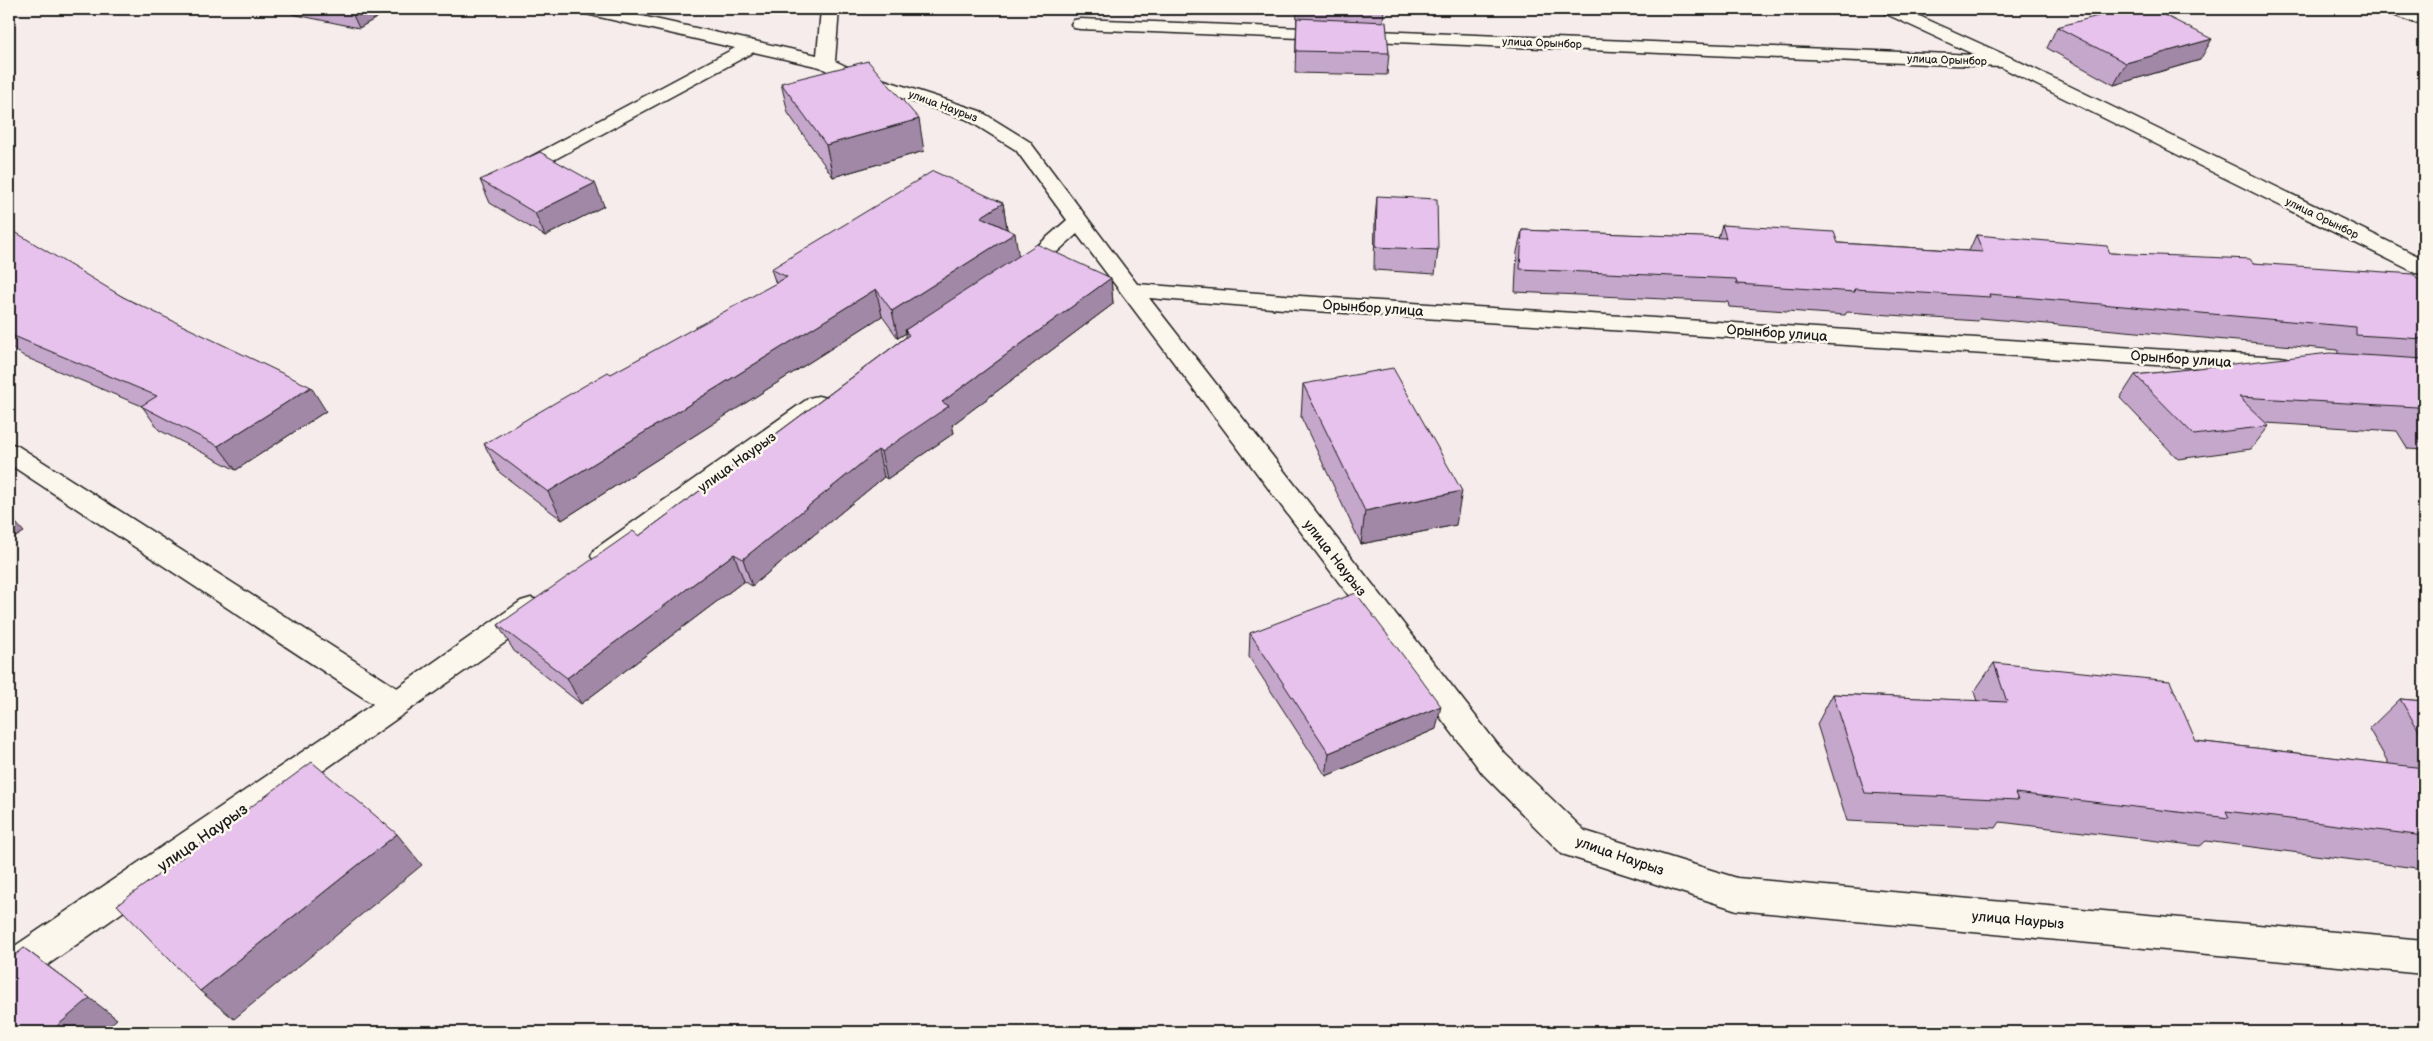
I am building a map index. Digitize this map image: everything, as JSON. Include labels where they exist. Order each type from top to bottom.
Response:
[{"type":"street","name":"улица Наурыз","points":[[588,9],[826,63],[847,74],[973,115],[1023,146],[1078,222],[1494,764],[1574,843],[1736,894],[2424,957]]},
{"type":"street","points":[[826,63],[830,9]]},
{"type":"street","name":"улица Орынбор","points":[[1890,9],[2005,62],[2424,268]]},
{"type":"street","points":[[2394,9],[2424,21]]},
{"type":"street","name":"улица Орынбор","points":[[1080,24],[2005,62]]},
{"type":"street","points":[[506,178],[752,46]]},
{"type":"street","points":[[997,287],[1022,271],[1078,222]]},
{"type":"street","name":"Орынбор улица","points":[[1130,290],[1284,302],[2305,367]]},
{"type":"street","name":"улица Наурыз","points":[[581,573],[838,390]]},
{"type":"street","points":[[9,452],[397,704]]},
{"type":"street","name":"улица Наурыз","points":[[9,971],[397,704],[549,596]]},
{"type":"building","points":[[1340,9],[1384,9],[1384,10]]},
{"type":"building","points":[[2124,9],[2152,9],[2212,39],[2126,63],[2057,27]]},
{"type":"building","points":[[1297,18],[1386,22],[1389,53],[1296,51]]},
{"type":"building","points":[[868,61],[919,119],[826,145],[781,83]]},
{"type":"building","points":[[540,152],[595,183],[535,213],[480,180]]},
{"type":"building","points":[[933,171],[1003,203],[981,217],[1015,233],[892,311],[876,289],[548,492],[484,444],[608,372],[611,374],[787,277],[771,269]]},
{"type":"building","points":[[1377,196],[1437,199],[1438,250],[1376,247]]},
{"type":"building","points":[[1722,225],[1834,232],[1838,243],[1983,252],[1976,235],[2107,246],[2110,253],[2250,259],[2253,263],[2414,274],[2424,287],[2424,339],[2356,335],[2356,327],[1989,294],[1990,297],[1854,289],[1855,292],[1737,284],[1736,279],[1520,269],[1522,230],[1726,238]]},
{"type":"building","points":[[15,232],[123,297],[311,387],[218,446],[141,406],[157,396],[9,334],[9,235]]},
{"type":"building","points":[[1037,244],[1111,278],[942,402],[949,406],[881,452],[878,450],[743,559],[734,554],[567,678],[498,625],[633,531],[639,536],[909,335],[905,330]]},
{"type":"building","points":[[2330,353],[2424,359],[2424,419],[2417,407],[2239,397],[2269,426],[2194,435],[2135,375]]},
{"type":"building","points":[[1393,368],[1462,491],[1365,511],[1303,384]]},
{"type":"building","points":[[1356,593],[1441,706],[1329,753],[1250,633]]},
{"type":"building","points":[[1994,663],[2170,681],[2196,741],[2424,768],[2424,836],[2226,811],[2229,818],[2015,793],[2018,800],[1865,793],[1833,694],[2007,702]]},
{"type":"building","points":[[2400,699],[2424,701],[2424,739]]},
{"type":"building","points":[[312,762],[397,834],[200,991],[117,905]]},
{"type":"building","points":[[24,948],[90,998],[50,1032],[9,1032],[9,960]]}]
